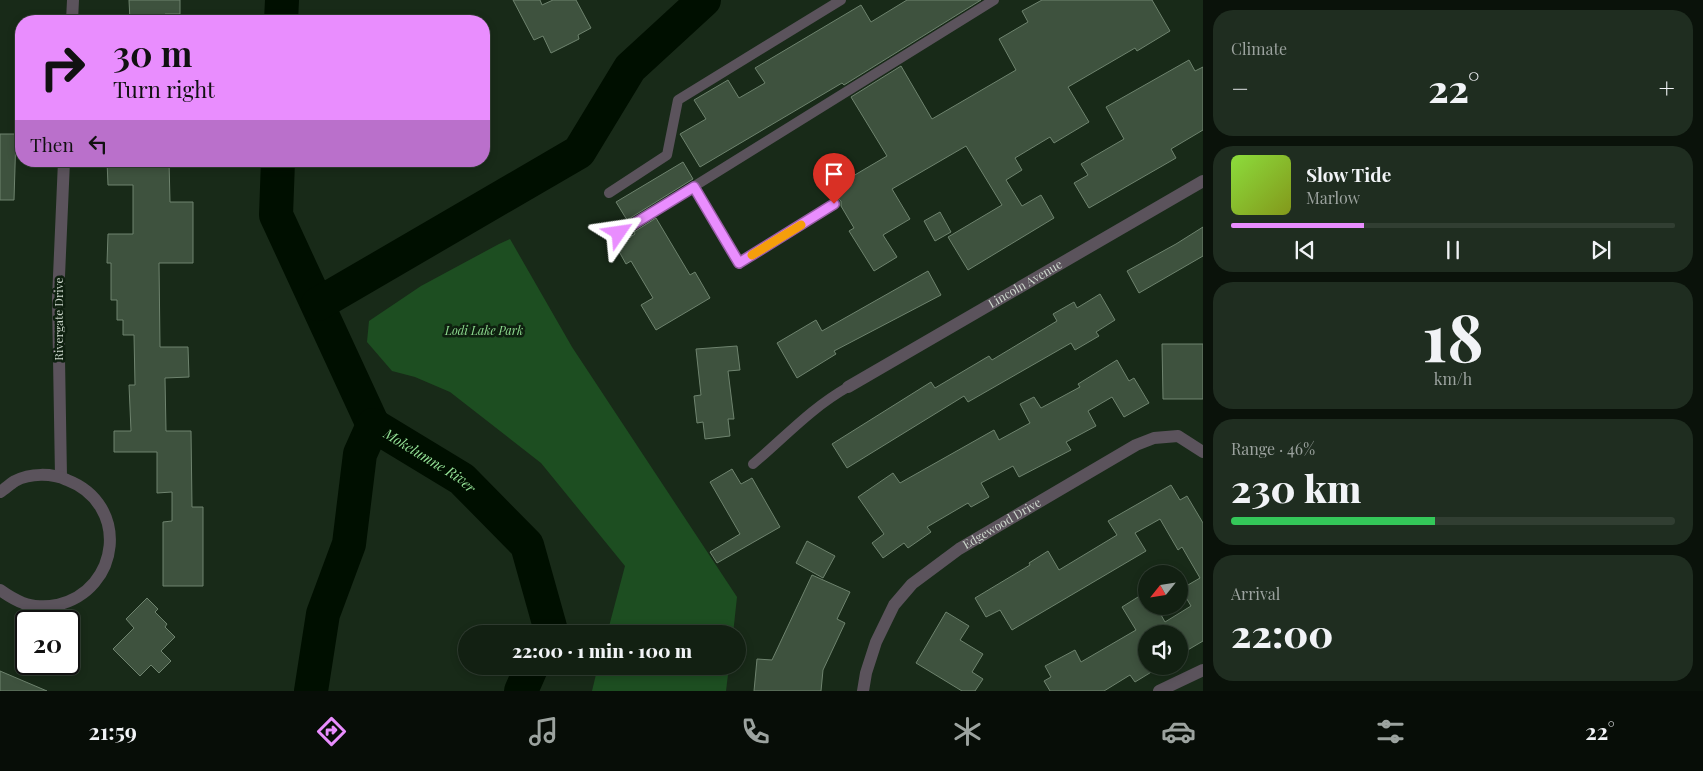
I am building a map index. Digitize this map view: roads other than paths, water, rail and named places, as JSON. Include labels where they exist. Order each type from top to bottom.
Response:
[{"type":"street","points":[[72,0],[72,15]]},
{"type":"street","name":"Rivergate Drive","points":[[60,477],[58,299],[64,167]]},
{"type":"street","name":"Lincoln Avenue","points":[[848,387],[1203,181]]},
{"type":"street","name":"Edgewood Drive","points":[[862,691],[876,642],[894,605],[912,584],[959,549],[1136,445],[1154,438],[1178,436],[1203,452]]},
{"type":"street","points":[[0,492],[16,480],[39,475],[60,477],[80,485],[95,498],[107,519],[110,543],[106,566],[92,587],[70,602],[49,607],[25,604],[0,590]]},
{"type":"street","points":[[1159,691],[1203,670]]},
{"type":"lane","points":[[609,193],[667,155],[678,100],[841,0]]},
{"type":"lane","points":[[619,233],[994,0]]},
{"type":"lane","points":[[694,187],[739,263],[834,204]]},
{"type":"lane","points":[[753,464],[783,439],[802,419],[828,399],[848,387]]},
{"type":"waterway","points":[[281,15],[282,0]]},
{"type":"waterway","points":[[318,304],[579,152],[630,68],[704,0]]},
{"type":"waterway","points":[[278,167],[276,215],[373,425]]},
{"type":"waterway","name":"Mokelumne River","points":[[311,691],[323,614],[349,544],[360,454],[373,425],[462,479],[527,545],[549,625]]},
{"type":"waterway","name":"Mokelumne River","points":[[521,691],[528,675]]},
{"type":"park label","name":"Lodi Lake Park","points":[[484,331]]}]
